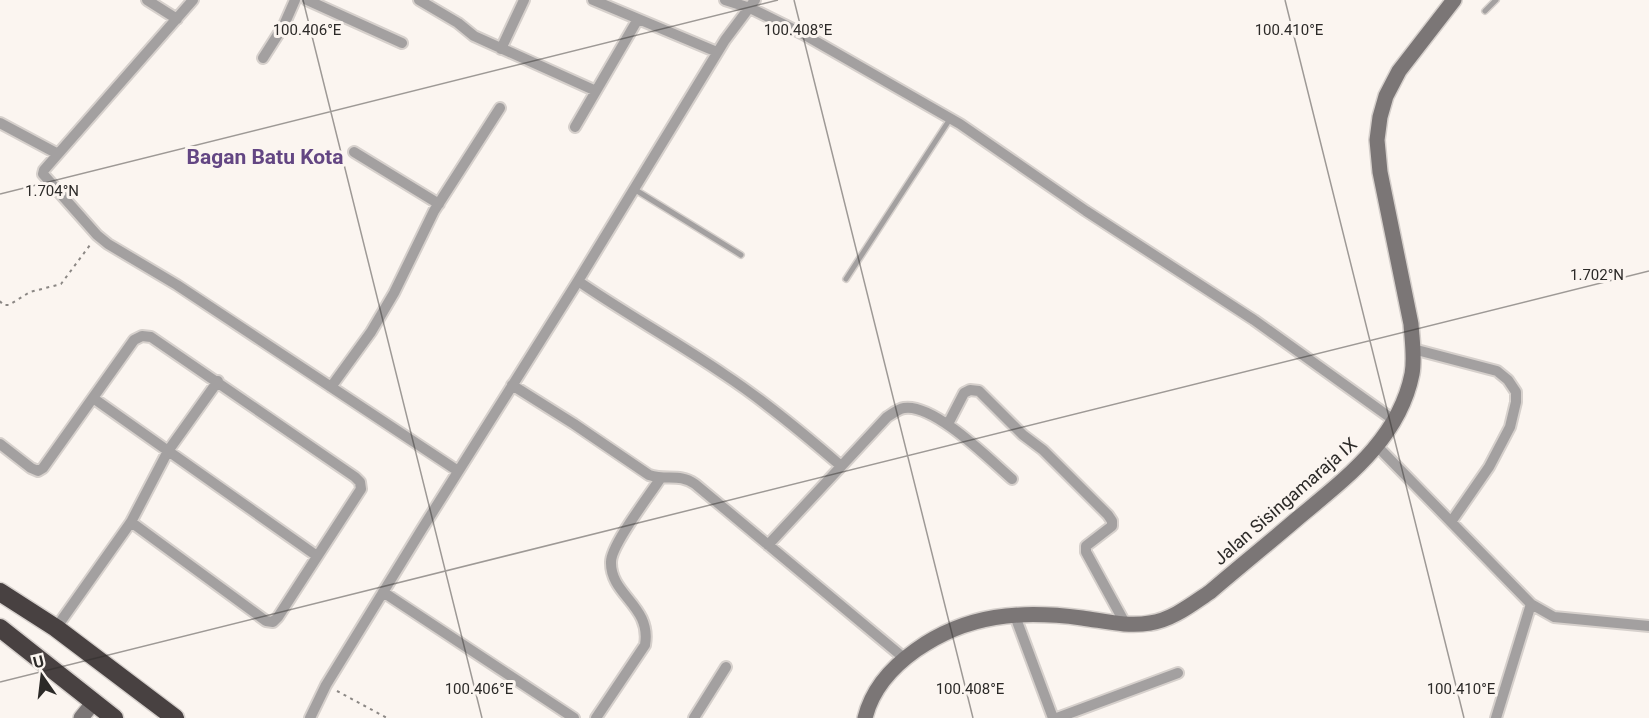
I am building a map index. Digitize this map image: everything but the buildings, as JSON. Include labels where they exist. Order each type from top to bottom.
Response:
[{"type":"highway","points":[[0,592],[56,628],[175,718]]},
{"type":"highway","points":[[0,628],[114,718]]},
{"type":"street","points":[[147,0],[177,19]]},
{"type":"street","points":[[193,0],[44,170],[43,174],[97,235],[138,263],[177,285],[458,471]]},
{"type":"street","points":[[263,58],[284,25],[295,0]]},
{"type":"street","points":[[307,0],[402,43]]},
{"type":"street","points":[[419,0],[451,18],[474,36],[596,91]]},
{"type":"street","points":[[501,49],[524,0]]},
{"type":"street","points":[[593,0],[717,52]]},
{"type":"street","points":[[725,0],[752,4],[951,118],[1086,211],[1254,320],[1395,421]]},
{"type":"street","name":"Jalan Sisingamaraja IX","points":[[865,718],[868,706],[881,681],[904,658],[934,638],[964,624],[990,617],[1033,615],[1080,618],[1126,625],[1167,619],[1210,592],[1353,472],[1377,446],[1395,421],[1406,397],[1412,372],[1413,349],[1411,324],[1380,172],[1377,140],[1380,117],[1386,96],[1399,71],[1454,0]]},
{"type":"street","points":[[310,718],[326,685],[578,281],[717,52],[752,4]]},
{"type":"street","points":[[575,127],[638,19]]},
{"type":"street","points":[[331,387],[371,332],[394,293],[439,204],[500,108]]},
{"type":"street","points":[[0,123],[58,154]]},
{"type":"street","points":[[354,152],[439,204]]},
{"type":"street","points":[[578,281],[725,375],[778,413],[841,466]]},
{"type":"street","points":[[0,444],[32,468],[39,471],[43,468],[134,340],[142,336],[151,337],[218,381],[360,482],[361,489],[278,617],[273,621],[266,621],[131,522]]},
{"type":"street","points":[[1413,349],[1497,371],[1516,392],[1510,427],[1489,467],[1451,522]]},
{"type":"street","points":[[56,628],[131,522],[168,451],[218,381]]},
{"type":"street","points":[[512,385],[649,475],[660,479],[687,478],[904,658]]},
{"type":"street","points":[[948,424],[964,393],[970,390],[979,391],[1023,435],[1043,450],[1108,515],[1112,526],[1086,546],[1086,552],[1126,625]]},
{"type":"street","points":[[93,398],[317,556]]},
{"type":"street","points":[[768,545],[887,417],[903,408],[921,409],[948,424],[1012,480]]},
{"type":"street","points":[[1377,446],[1531,604],[1554,617],[1649,626]]},
{"type":"street","points":[[596,718],[645,645],[647,634],[644,620],[617,583],[610,561],[615,548],[660,479]]},
{"type":"street","points":[[383,592],[574,718]]},
{"type":"street","points":[[1496,718],[1531,604]]},
{"type":"street","points":[[1015,616],[1055,718],[1178,673]]},
{"type":"street","points":[[694,718],[726,667]]},
{"type":"street","points":[[81,718],[93,703]]},
{"type":"lane","points":[[1485,11],[1496,0]]},
{"type":"lane","points":[[846,279],[951,118]]},
{"type":"lane","points":[[634,189],[741,255]]},
{"type":"path","points":[[0,301],[3,305],[9,305],[30,292],[62,284],[97,235]]},
{"type":"path","points":[[326,685],[387,718]]},
{"type":"district","name":"Bagan Batu Kota","points":[[265,157]]}]
